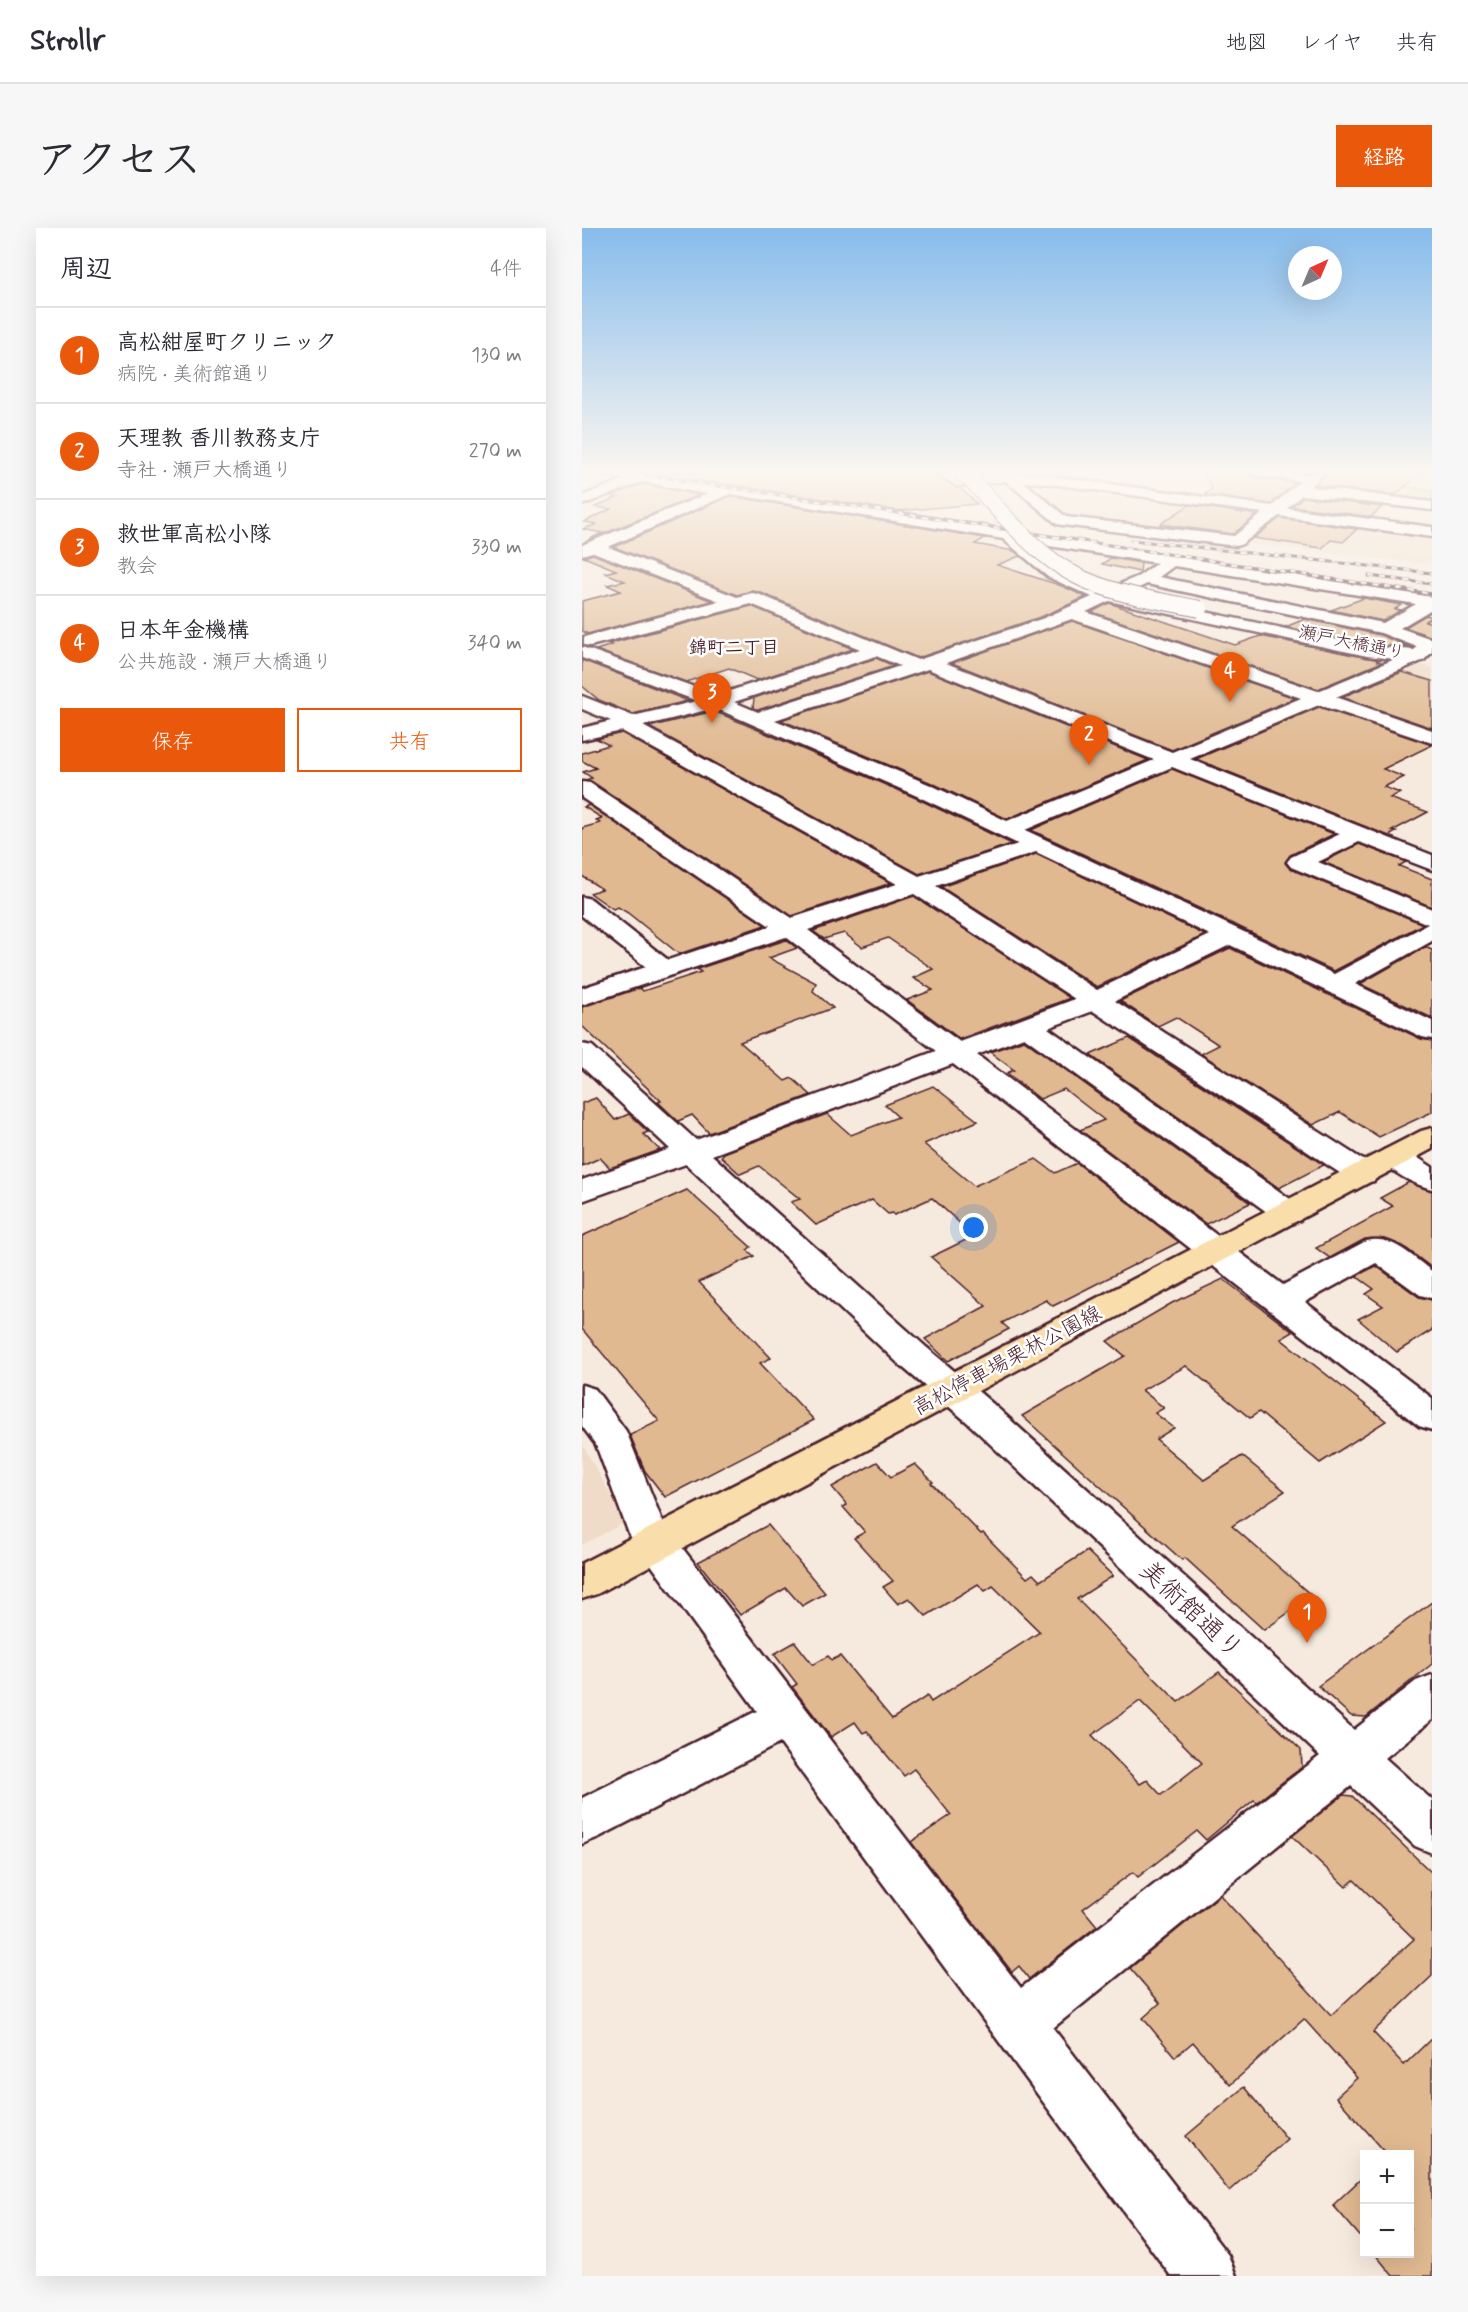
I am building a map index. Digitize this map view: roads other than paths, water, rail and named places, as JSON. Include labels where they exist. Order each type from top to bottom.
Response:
[{"type":"main road","name":"高松停車場栗林公園線","points":[[582,1582],[1432,1137]]},
{"type":"street","points":[[642,568],[736,602]]},
{"type":"street","points":[[1043,568],[1057,576],[1107,596],[1367,651],[1427,653]]},
{"type":"street","name":"瀬戸大橋通り","points":[[1065,568],[1074,574],[1130,594],[1205,606],[1427,653]]},
{"type":"street","name":"瀬戸大橋通り","points":[[1090,568],[1143,588],[1205,606]]},
{"type":"street","points":[[758,719],[924,665],[1072,613],[1145,579],[1162,568]]},
{"type":"street","points":[[1208,568],[1428,607]]},
{"type":"street","points":[[1145,579],[1386,628],[1426,643],[1427,653]]},
{"type":"street","points":[[584,643],[752,598],[875,650],[924,665],[1175,760],[1432,863]]},
{"type":"street","points":[[1386,628],[1428,607]]},
{"type":"street","points":[[1072,613],[1432,737]]},
{"type":"street","points":[[584,643],[1040,844],[1432,1031]]},
{"type":"street","points":[[582,734],[717,702],[875,650]]},
{"type":"street","points":[[1007,829],[1427,653]]},
{"type":"street","points":[[582,702],[628,723],[917,885],[1363,1174]]},
{"type":"street","points":[[582,788],[790,928],[1432,1417]]},
{"type":"street","points":[[1358,834],[1299,862],[1432,918]]},
{"type":"street","points":[[582,997],[1040,844]]},
{"type":"street","points":[[582,904],[664,969]]},
{"type":"street","points":[[1334,985],[1432,931]]},
{"type":"street","points":[[582,1191],[1095,1001],[1230,935]]},
{"type":"street","points":[[1027,1026],[1289,1213]]},
{"type":"street","name":"美術館通り","points":[[582,1052],[950,1389],[980,1413],[1432,1831]]},
{"type":"street","points":[[1395,1157],[1432,1180]]},
{"type":"street","points":[[1281,1300],[1378,1248],[1432,1287]]},
{"type":"street","points":[[582,1398],[613,1441],[643,1522],[656,1543],[1207,2276]]},
{"type":"street","points":[[1017,2024],[1432,1694]]},
{"type":"street","points":[[582,1822],[786,1718]]},
{"type":"railway","points":[[1257,568],[1432,594]]},
{"type":"railway","points":[[1383,568],[1432,573]]},
{"type":"railway","points":[[1369,576],[1432,584]]},
{"type":"place","name":"日本年金機構","points":[[1230,702]]},
{"type":"place","name":"救世軍高松小隊","points":[[712,723]]},
{"type":"place","name":"天理教 香川教務支庁","points":[[1089,765]]},
{"type":"place","name":"高松紺屋町クリニック","points":[[1307,1643]]},
{"type":"district","name":"錦町二丁目","points":[[734,647]]}]
